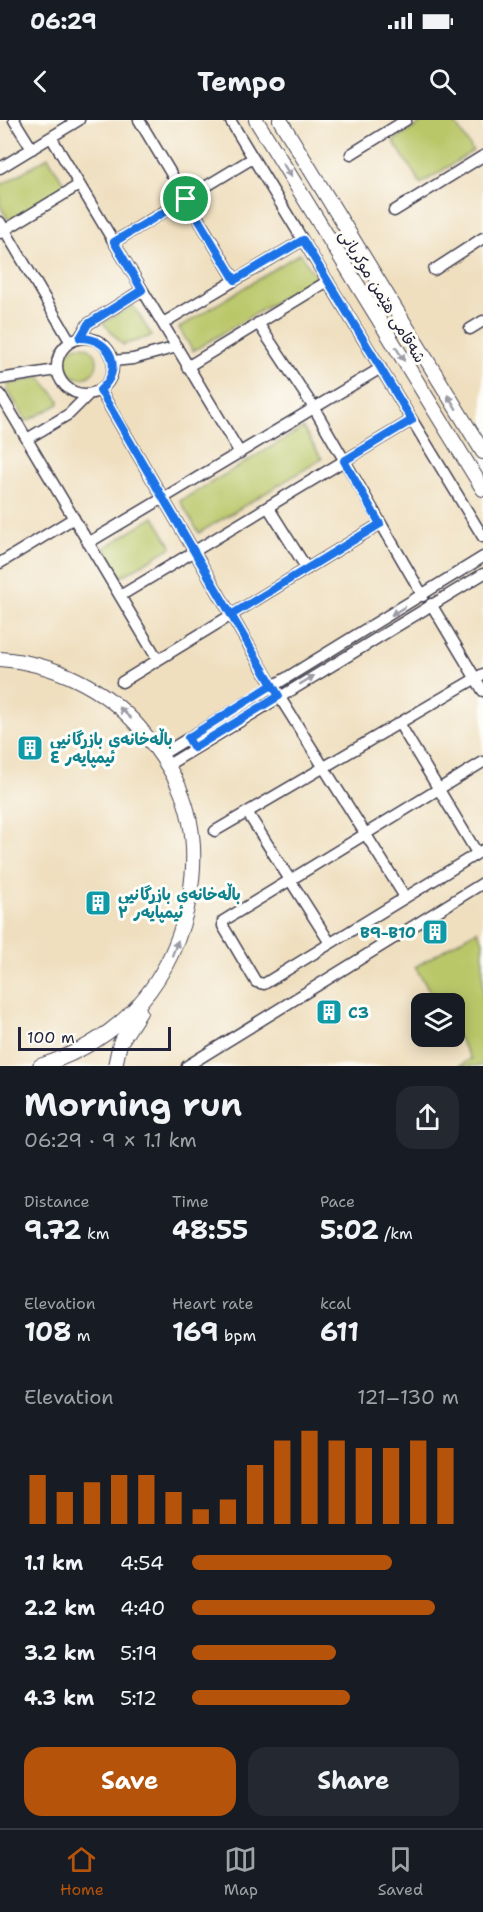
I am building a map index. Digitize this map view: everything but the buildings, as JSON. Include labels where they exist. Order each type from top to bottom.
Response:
[{"type":"street","points":[[14,120],[32,149]]},
{"type":"street","points":[[0,168],[79,120]]},
{"type":"street","points":[[139,120],[235,280]]},
{"type":"street","points":[[230,120],[483,537]]},
{"type":"street","name":"شەقامی هێمن موکریانی","points":[[256,120],[483,489]]},
{"type":"street","name":"شەقامی هێمن موکریانی","points":[[280,120],[483,452]]},
{"type":"street","points":[[383,120],[389,130]]},
{"type":"street","points":[[351,154],[406,120]]},
{"type":"street","points":[[51,137],[240,453]]},
{"type":"street","points":[[114,242],[253,158]]},
{"type":"street","points":[[394,211],[481,161]]},
{"type":"street","points":[[75,339],[2,229],[79,184]]},
{"type":"street","points":[[434,270],[483,238]]},
{"type":"street","points":[[164,323],[303,240]]},
{"type":"street","points":[[187,367],[328,281]]},
{"type":"street","points":[[94,392],[72,391],[59,379],[57,370],[59,354],[88,324],[142,290]]},
{"type":"street","points":[[386,331],[402,321]]},
{"type":"street","points":[[470,329],[483,321]]},
{"type":"street","points":[[258,324],[314,408],[423,596]]},
{"type":"street","points":[[27,439],[69,414],[111,378],[113,361],[110,353],[98,340],[75,339]]},
{"type":"street","points":[[113,361],[133,359],[177,347]]},
{"type":"street","points":[[88,543],[381,369]]},
{"type":"street","points":[[0,379],[57,370]]},
{"type":"street","points":[[94,392],[164,499],[272,685],[405,897]]},
{"type":"street","points":[[0,394],[158,660]]},
{"type":"street","points":[[120,596],[412,420]]},
{"type":"street","points":[[268,507],[307,569]]},
{"type":"street","points":[[1,560],[74,518]]},
{"type":"street","points":[[122,682],[380,524]]},
{"type":"street","points":[[164,760],[188,738],[272,685],[423,596],[483,557]]},
{"type":"street","points":[[164,760],[194,748],[483,574]]},
{"type":"street","points":[[431,604],[479,676],[483,691]]},
{"type":"street","points":[[0,659],[43,666],[86,684],[123,711],[164,760],[180,788],[188,816],[193,859],[183,923],[172,956],[147,1003],[120,1043],[115,1066]]},
{"type":"street","points":[[215,831],[479,676]]},
{"type":"street","points":[[399,723],[438,789],[480,851],[264,984],[256,982],[223,926],[223,921],[289,880],[438,789],[483,762]]},
{"type":"street","points":[[188,738],[194,748]]},
{"type":"street","points":[[247,812],[330,943]]},
{"type":"street","points":[[186,1066],[483,883]]},
{"type":"street","points":[[40,1066],[77,1051],[105,1034],[133,1010],[157,982]]},
{"type":"green space","points":[[426,120],[453,120],[473,151],[421,184],[393,141]]},
{"type":"green space","points":[[48,157],[66,187],[9,221],[0,206],[0,186]]},
{"type":"green space","points":[[300,253],[316,277],[193,351],[179,328]]},
{"type":"green space","points":[[133,305],[152,336],[123,345],[103,323]]},
{"type":"green space","points":[[81,346],[92,351],[97,362],[92,373],[81,378],[70,373],[65,362],[70,351]]},
{"type":"green space","points":[[40,377],[59,400],[59,404],[27,421],[9,393],[7,385]]},
{"type":"green space","points":[[303,428],[322,459],[199,533],[180,501]]},
{"type":"green space","points":[[154,517],[172,547],[121,577],[104,548]]},
{"type":"green space","points":[[477,930],[483,941],[483,1066],[459,1066],[471,1059],[464,1047],[465,993],[431,993],[415,967]]},
{"type":"place","name":"باڵەخانەی بازرگانیی ئیمپایەر ٤","points":[[30,748]]},
{"type":"place","name":"باڵەخانەی بازرگانیی ئیمپایەر ٣","points":[[98,903]]},
{"type":"place","name":"B9-B10","points":[[435,932]]},
{"type":"place","name":"C3","points":[[329,1012]]},
{"type":"route","points":[[186,199],[114,242],[142,290],[88,324],[80,338],[98,340],[110,353],[113,361],[111,378],[100,390],[195,551],[231,615],[272,685],[188,738],[194,748],[279,696],[231,615],[380,524],[344,461],[412,420],[303,240],[235,280],[186,199]]}]
